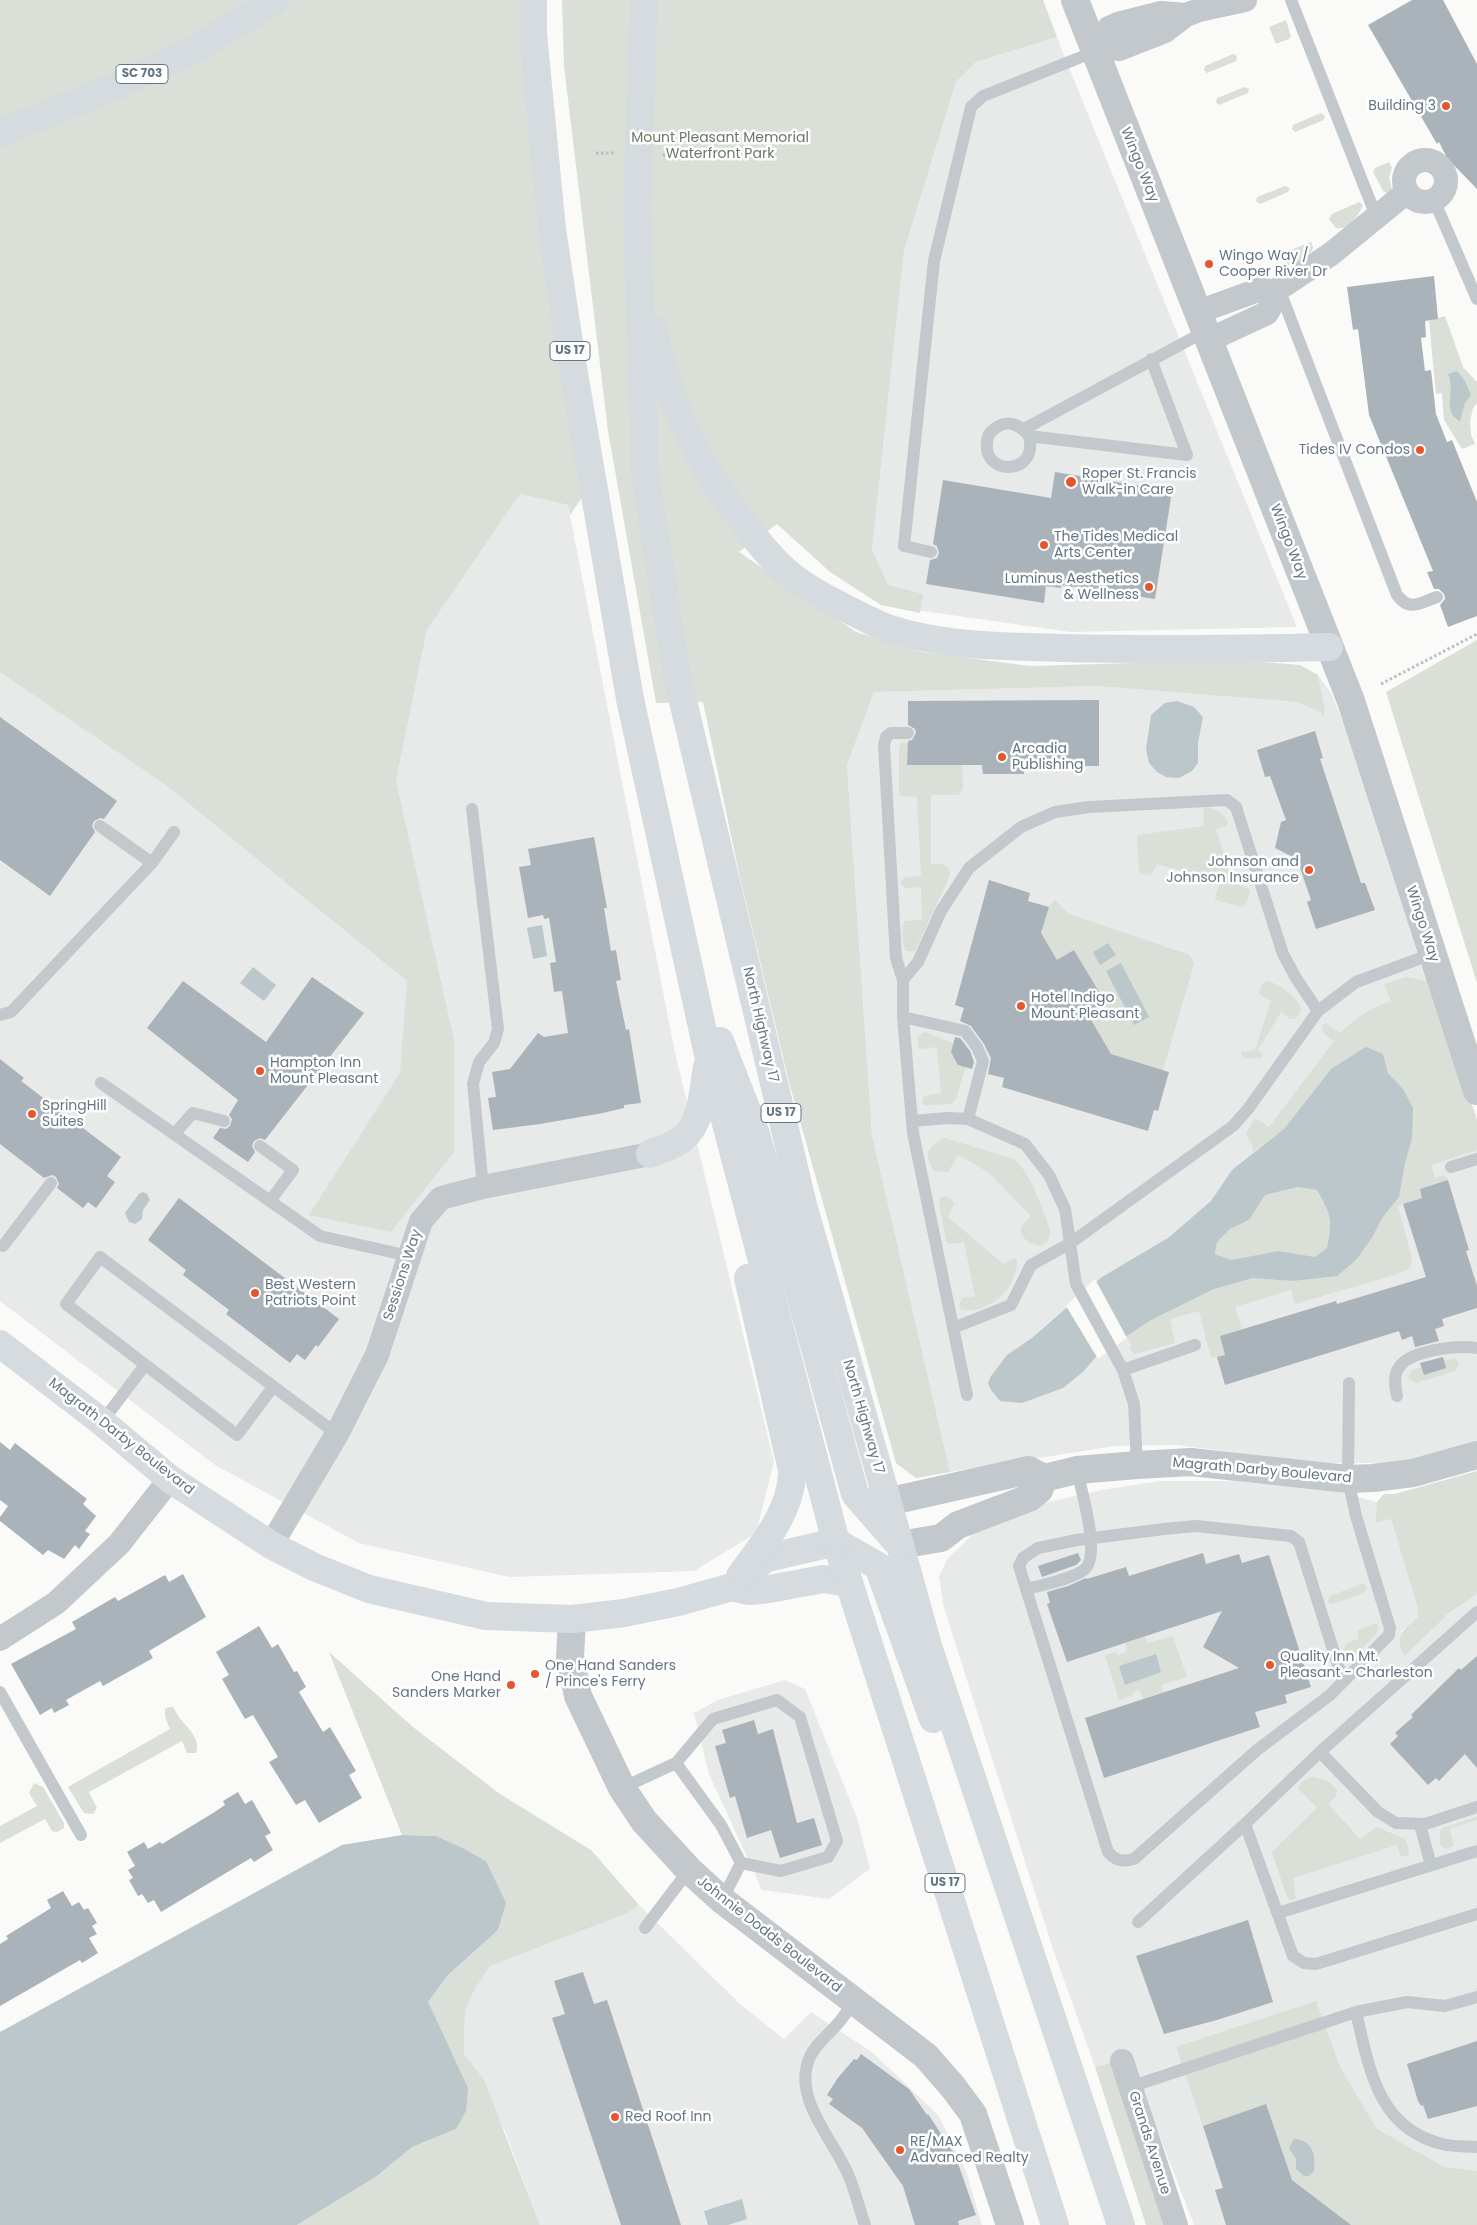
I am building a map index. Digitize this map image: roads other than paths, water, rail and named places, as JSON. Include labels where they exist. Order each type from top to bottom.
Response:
[{"type":"main road","name":"SC 703","points":[[0,133],[111,88],[192,51],[276,0]]},
{"type":"main road","name":"US 17","points":[[533,0],[534,44],[552,229],[571,356],[630,699],[709,1059],[836,1542],[1055,2225]]},
{"type":"main road","name":"US 17","points":[[637,207],[644,0]]},
{"type":"main road","points":[[637,207],[651,318],[663,372],[696,453],[721,494],[759,542],[786,572],[812,590],[886,628],[959,644],[1004,647],[1175,650],[1329,648]]},
{"type":"main road","name":"North Highway 17","points":[[637,207],[645,473],[677,676],[803,1205],[900,1545]]},
{"type":"main road","points":[[687,958],[756,1134],[855,1494],[900,1545]]},
{"type":"main road","points":[[650,1154],[682,1139],[692,1126],[699,1112],[709,1059]]},
{"type":"main road","points":[[738,1580],[773,1530],[792,1486],[792,1470],[744,1255],[748,1210]]},
{"type":"main road","name":"Magrath Darby Boulevard","points":[[0,1344],[102,1422],[170,1479],[271,1545],[314,1567],[369,1589],[426,1603],[486,1616],[572,1619],[624,1614],[678,1602],[738,1580],[767,1558],[836,1542]]},
{"type":"main road","points":[[836,1542],[878,1566],[974,1836],[1003,1872]]},
{"type":"main road","name":"US 17","points":[[900,1545],[928,1646],[1121,2225]]},
{"type":"main road","name":"Magrath Darby Boulevard","points":[[738,1580],[749,1591],[770,1590],[823,1579],[849,1583]]},
{"type":"street","name":"Wingo Way","points":[[1075,0],[1099,49],[1204,328],[1351,701],[1477,1092]]},
{"type":"street","points":[[1099,49],[1119,49],[1165,31],[1186,15],[1245,0]]},
{"type":"street","points":[[1420,160],[1432,161],[1443,170],[1446,178],[1443,192],[1434,200],[1418,201],[1407,192],[1404,182],[1408,168],[1420,160]]},
{"type":"street","points":[[1204,328],[1261,289],[1276,290],[1331,254],[1407,192]]},
{"type":"street","name":"Sessions Way","points":[[271,1545],[338,1434],[378,1355],[421,1221],[441,1198],[483,1187],[650,1154]]},
{"type":"street","name":"Magrath Darby Boulevard","points":[[887,1502],[1029,1470],[1044,1478],[1077,1470],[1136,1464],[1191,1462],[1348,1479],[1413,1473],[1477,1455]]},
{"type":"street","points":[[900,1545],[941,1538],[958,1525],[1029,1498],[1039,1490],[1044,1478]]},
{"type":"street","points":[[0,1639],[56,1603],[112,1550],[170,1479]]},
{"type":"street","name":"Johnnie Dodds Boulevard","points":[[572,1619],[570,1657],[578,1696],[622,1788],[644,1821],[689,1870],[722,1900],[926,2056],[973,2114],[1010,2225]]},
{"type":"street","name":"Grands Avenue","points":[[1122,2061],[1176,2225]]},
{"type":"lane","points":[[1292,0],[1376,216]]},
{"type":"lane","points":[[932,552],[904,546],[934,260],[971,107],[983,96],[1099,49]]},
{"type":"lane","points":[[1434,200],[1477,299]]},
{"type":"lane","points":[[1276,290],[1397,595],[1404,604],[1412,606],[1437,597]]},
{"type":"lane","points":[[1151,360],[1188,455],[1026,432],[1204,328]]},
{"type":"lane","points":[[908,733],[891,733],[886,737],[884,745],[896,958],[903,980],[903,1017],[912,1121],[967,1394]]},
{"type":"lane","points":[[903,980],[918,962],[941,911],[969,868],[1021,827],[1055,812],[1202,800],[1227,800],[1236,807],[1242,823],[1283,954],[1318,1011]]},
{"type":"lane","points":[[472,809],[498,1029],[494,1043],[479,1062],[473,1084],[483,1187]]},
{"type":"lane","points":[[100,826],[152,863]]},
{"type":"lane","points":[[0,1015],[11,1012],[152,863],[174,832]]},
{"type":"lane","points":[[953,1328],[1011,1306],[1031,1265],[1069,1244],[1233,1126],[1248,1109],[1318,1011],[1356,982],[1432,954]]},
{"type":"lane","points":[[903,1017],[964,1031],[977,1047],[983,1061],[968,1119]]},
{"type":"lane","points":[[101,1083],[320,1236],[409,1256]]},
{"type":"lane","points":[[174,1134],[193,1113],[224,1121]]},
{"type":"lane","points":[[912,1121],[948,1118],[968,1119],[1026,1144],[1049,1175],[1065,1210],[1076,1284],[1114,1356],[1124,1370],[1134,1404],[1136,1464]]},
{"type":"lane","points":[[260,1146],[292,1170],[270,1201]]},
{"type":"lane","points":[[1451,1167],[1477,1159]]},
{"type":"lane","points":[[1,1247],[51,1183]]},
{"type":"lane","points":[[273,1387],[237,1435],[66,1304],[100,1257],[338,1434]]},
{"type":"lane","points":[[1124,1370],[1195,1345]]},
{"type":"lane","points":[[1397,1396],[1394,1378],[1400,1366],[1412,1357],[1451,1347],[1477,1348]]},
{"type":"lane","points":[[102,1422],[145,1365]]},
{"type":"lane","points":[[1344,1681],[1299,1542],[1291,1536],[1196,1526],[1091,1538],[1038,1548],[1023,1558],[1019,1566],[1108,1852],[1115,1860],[1125,1861],[1134,1859],[1257,1750],[1330,1695],[1344,1681],[1389,1635],[1390,1628],[1356,1516],[1348,1479],[1349,1383]]},
{"type":"lane","points":[[1026,1589],[1074,1574],[1086,1568],[1092,1557],[1091,1538],[1077,1470]]},
{"type":"lane","points":[[1138,1922],[1320,1752],[1477,1612]]},
{"type":"lane","points":[[0,1692],[80,1835]]},
{"type":"lane","points":[[622,1788],[676,1763],[713,1719],[777,1700],[800,1717],[837,1841],[828,1857],[781,1871],[741,1863]]},
{"type":"lane","points":[[1320,1752],[1383,1816],[1396,1823],[1420,1824],[1477,1807]]},
{"type":"lane","points":[[676,1763],[721,1824],[741,1863]]},
{"type":"lane","points":[[1245,1824],[1293,1956],[1304,1963],[1316,1964],[1477,1914]]},
{"type":"lane","points":[[1420,1824],[1431,1865]]},
{"type":"lane","points":[[1278,1913],[1477,1851]]},
{"type":"lane","points":[[722,1900],[741,1863]]},
{"type":"lane","points":[[645,1928],[689,1870]]},
{"type":"lane","points":[[1130,2087],[1356,2012],[1407,2002],[1445,2006],[1477,1997]]},
{"type":"lane","points":[[853,2001],[843,2018],[810,2056],[803,2076],[819,2124],[834,2144],[849,2175],[865,2225]]},
{"type":"lane","points":[[1356,2012],[1371,2075],[1383,2103],[1404,2126],[1423,2137],[1443,2145],[1477,2147]]},
{"type":"place","name":"Building 3","points":[[1446,106]]},
{"type":"place","name":"Wingo Way / Cooper River Dr","points":[[1209,264]]},
{"type":"place","name":"Tides IV Condos","points":[[1420,450]]},
{"type":"place","name":"Roper St. Francis Walk-in Care","points":[[1071,482]]},
{"type":"place","name":"The Tides Medical Arts Center","points":[[1044,545]]},
{"type":"place","name":"Luminus Aesthetics & Wellness","points":[[1149,587]]},
{"type":"place","name":"Arcadia Publishing","points":[[1002,757]]},
{"type":"place","name":"Johnson and Johnson Insurance","points":[[1309,870]]},
{"type":"place","name":"Hotel Indigo Mount Pleasant","points":[[1021,1006]]},
{"type":"place","name":"Hampton Inn Mount Pleasant","points":[[260,1071]]},
{"type":"place","name":"SpringHill Suites","points":[[32,1114]]},
{"type":"place","name":"Best Western Patriots Point","points":[[255,1293]]},
{"type":"place","name":"Quality Inn Mt. Pleasant - Charleston","points":[[1270,1665]]},
{"type":"place","name":"One Hand Sanders / Prince's Ferry","points":[[535,1674]]},
{"type":"place","name":"One Hand Sanders Marker","points":[[511,1685]]},
{"type":"place","name":"Red Roof Inn","points":[[615,2117]]},
{"type":"place","name":"RE/MAX Advanced Realty","points":[[900,2150]]},
{"type":"park label","name":"Mount Pleasant Memorial Waterfront Park","points":[[720,146]]}]
